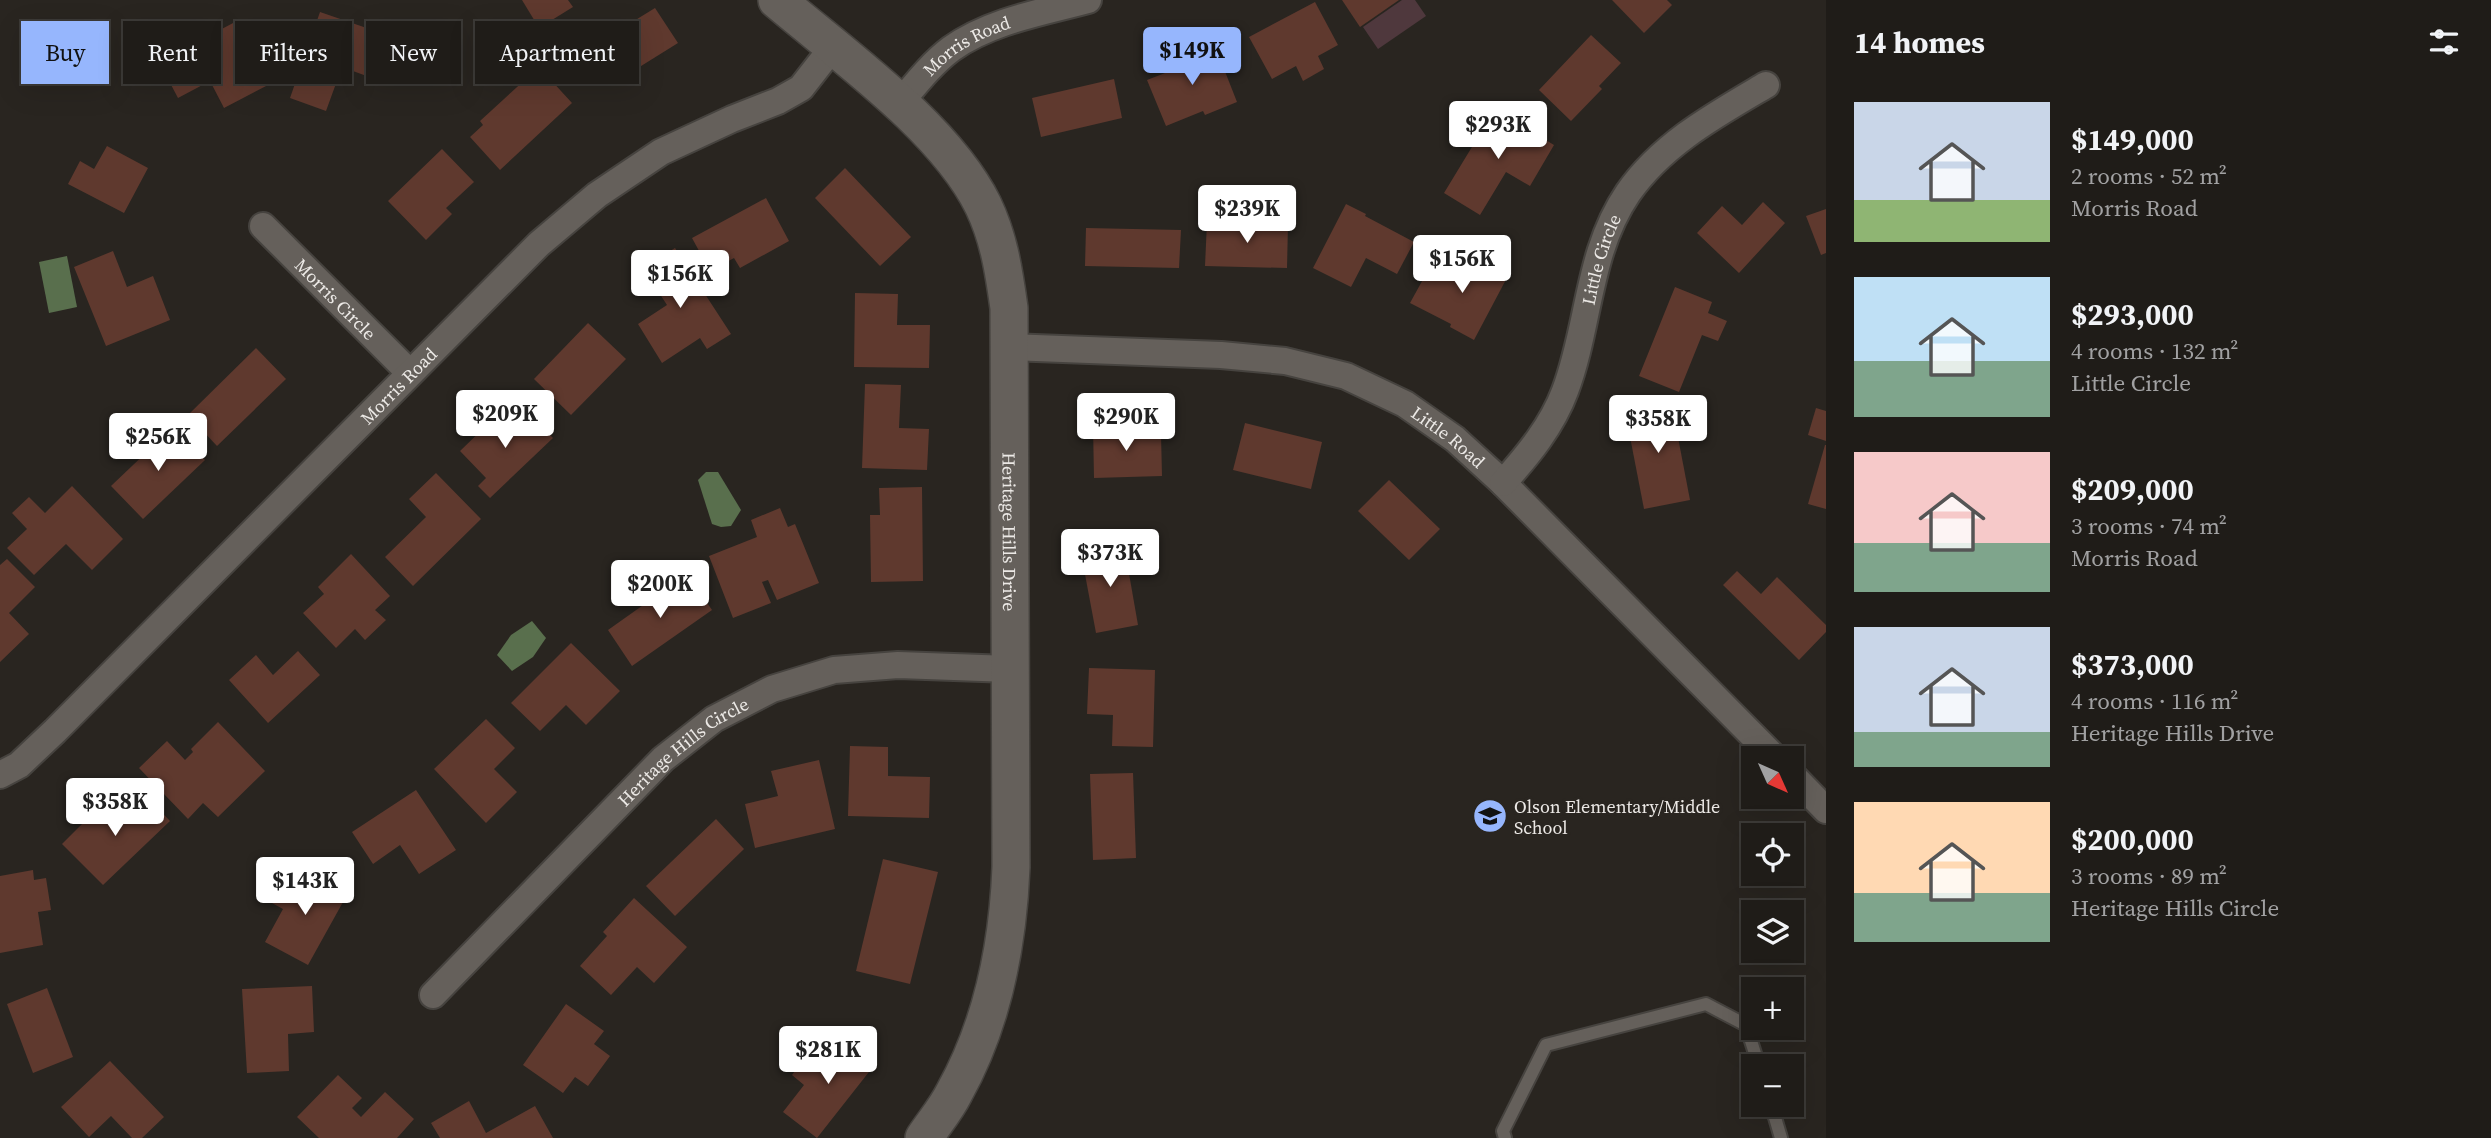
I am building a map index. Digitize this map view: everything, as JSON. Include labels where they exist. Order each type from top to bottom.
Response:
[{"type":"street","name":"Heritage Hills Drive","points":[[777,0],[918,121],[954,160],[983,205],[1001,254],[1009,308],[1009,915],[983,1030],[954,1093],[925,1138]]},
{"type":"street","name":"Morris Road","points":[[899,104],[949,50],[977,32],[1088,0]]},
{"type":"street","name":"Morris Road","points":[[0,775],[19,765],[55,731],[539,244],[597,195],[661,152],[778,101],[801,88],[833,47]]},
{"type":"street","name":"Little Circle","points":[[1503,483],[1539,442],[1565,391],[1580,338],[1589,289],[1604,239],[1628,193],[1662,154],[1705,121],[1766,85]]},
{"type":"street","name":"Morris Circle","points":[[263,226],[410,373]]},
{"type":"street","name":"Little Road","points":[[1010,347],[1222,355],[1285,361],[1346,376],[1405,404],[1455,439],[1503,483],[1762,746]]},
{"type":"street","name":"Heritage Hills Circle","points":[[433,995],[663,760],[714,719],[772,688],[834,670],[898,665],[1010,669]]},
{"type":"street","points":[[1804,787],[1826,810]]},
{"type":"lane","points":[[1505,1138],[1503,1131],[1546,1045],[1706,1004],[1746,1025],[1755,1054]]},
{"type":"lane","points":[[1775,1117],[1781,1138]]},
{"type":"shaded area","points":[[1402,0],[1415,0],[1426,16],[1378,49],[1363,27]]},
{"type":"shaded area","points":[[67,256],[77,307],[49,313],[39,262]]},
{"type":"shaded area","points":[[706,472],[718,472],[741,510],[731,526],[712,524],[698,480]]},
{"type":"shaded area","points":[[532,621],[546,638],[533,657],[512,671],[497,655],[511,635]]},
{"type":"building","points":[[522,0],[568,0],[573,7],[550,21],[535,21]]},
{"type":"building","points":[[1342,0],[1399,0],[1360,27]]},
{"type":"building","points":[[1612,0],[1667,0],[1672,5],[1644,33]]},
{"type":"building","points":[[1315,2],[1338,45],[1318,56],[1324,69],[1303,81],[1296,66],[1272,79],[1249,37]]},
{"type":"building","points":[[655,8],[678,43],[639,67],[639,21],[634,21]]},
{"type":"building","points":[[320,12],[346,21],[317,21]]},
{"type":"building","points":[[235,22],[235,84],[268,85],[224,108],[212,84],[221,84],[221,29]]},
{"type":"building","points":[[352,23],[366,28],[366,76],[352,71]]},
{"type":"building","points":[[1591,35],[1621,63],[1599,86],[1602,89],[1571,121],[1539,90]]},
{"type":"building","points":[[1215,46],[1237,102],[1205,115],[1203,111],[1166,126],[1147,80],[1165,73],[1163,67]]},
{"type":"building","points":[[1114,79],[1122,118],[1041,137],[1032,98]]},
{"type":"building","points":[[171,84],[204,84],[178,98]]},
{"type":"building","points":[[295,84],[336,84],[326,111],[290,98]]},
{"type":"building","points":[[520,84],[555,84],[572,103],[500,170],[470,137],[483,125],[480,121]]},
{"type":"building","points":[[1495,109],[1554,145],[1530,186],[1506,172],[1480,215],[1444,193]]},
{"type":"building","points":[[107,146],[148,168],[124,213],[68,184],[80,161],[94,169]]},
{"type":"building","points":[[442,149],[474,182],[446,208],[452,214],[426,240],[388,201]]},
{"type":"building","points":[[845,168],[911,237],[880,266],[815,198]]},
{"type":"building","points":[[766,198],[789,241],[740,268],[734,258],[710,271],[692,238]]},
{"type":"building","points":[[1763,202],[1785,223],[1739,273],[1697,233],[1722,206],[1742,225]]},
{"type":"building","points":[[1346,204],[1414,242],[1397,274],[1366,258],[1351,287],[1313,268]]},
{"type":"building","points":[[1826,209],[1826,253],[1821,255],[1806,216]]},
{"type":"building","points":[[1207,222],[1288,225],[1287,268],[1205,266]]},
{"type":"building","points":[[1086,228],[1181,230],[1179,268],[1085,266]]},
{"type":"building","points":[[675,248],[731,334],[707,349],[700,338],[662,363],[638,324],[667,305],[643,268]]},
{"type":"building","points":[[113,251],[127,287],[153,276],[170,320],[106,346],[74,267]]},
{"type":"building","points":[[1476,255],[1510,272],[1474,340],[1450,327],[1451,324],[1410,303],[1432,263],[1463,279]]},
{"type":"building","points":[[1675,287],[1712,302],[1708,313],[1727,321],[1718,341],[1702,335],[1679,392],[1639,376]]},
{"type":"building","points":[[855,293],[898,294],[897,325],[930,325],[929,368],[854,367]]},
{"type":"building","points":[[588,323],[626,359],[571,415],[534,379]]},
{"type":"building","points":[[256,348],[286,379],[217,446],[188,415]]},
{"type":"building","points":[[865,384],[901,385],[899,428],[929,429],[927,470],[862,468]]},
{"type":"building","points":[[1671,401],[1690,500],[1644,509],[1625,411]]},
{"type":"building","points":[[524,408],[553,438],[490,498],[478,486],[486,478],[460,451],[491,421],[500,431]]},
{"type":"building","points":[[1816,408],[1826,411],[1826,441],[1808,435]]},
{"type":"building","points":[[1245,423],[1322,442],[1311,489],[1233,470]]},
{"type":"building","points":[[1139,425],[1139,435],[1161,434],[1162,476],[1094,478],[1093,426]]},
{"type":"building","points":[[173,427],[205,460],[143,519],[111,486]]},
{"type":"building","points":[[1826,445],[1826,509],[1808,504]]},
{"type":"building","points":[[436,473],[481,519],[413,586],[385,557],[426,517],[409,499]]},
{"type":"building","points":[[1389,480],[1440,529],[1409,560],[1358,511]]},
{"type":"building","points":[[72,486],[123,539],[92,570],[66,544],[34,575],[7,548],[27,529],[12,513],[29,497],[45,513]]},
{"type":"building","points":[[922,487],[923,581],[871,582],[870,515],[880,515],[879,488]]},
{"type":"building","points":[[780,508],[788,527],[795,524],[819,583],[777,600],[768,580],[762,582],[771,603],[733,618],[709,556],[757,537],[751,520]]},
{"type":"building","points":[[1124,545],[1138,625],[1096,633],[1081,553]]},
{"type":"building","points":[[351,554],[390,596],[375,610],[386,620],[365,640],[355,629],[336,648],[303,613],[324,594],[318,587]]},
{"type":"building","points":[[7,559],[35,587],[9,613],[29,634],[0,662],[0,565]]},
{"type":"building","points":[[1737,571],[1761,594],[1777,577],[1826,625],[1826,632],[1799,660],[1723,585]]},
{"type":"building","points":[[687,574],[712,610],[632,666],[608,630]]},
{"type":"building","points":[[571,643],[620,691],[586,725],[566,705],[540,731],[511,703]]},
{"type":"building","points":[[298,651],[320,675],[268,723],[229,680],[256,655],[273,675]]},
{"type":"building","points":[[1089,668],[1155,670],[1153,747],[1112,746],[1113,715],[1087,714]]},
{"type":"building","points":[[486,719],[515,748],[494,769],[517,792],[486,823],[434,769]]},
{"type":"building","points":[[218,722],[265,771],[218,817],[203,803],[188,819],[139,768],[167,741],[185,760],[193,752],[191,749]]},
{"type":"building","points":[[850,746],[888,747],[888,776],[930,777],[929,818],[848,816]]},
{"type":"building","points":[[819,760],[835,829],[755,848],[745,804],[778,796],[771,771]]},
{"type":"building","points":[[1133,773],[1136,858],[1093,860],[1090,774]]},
{"type":"building","points":[[416,790],[456,850],[419,874],[400,845],[373,864],[352,832]]},
{"type":"building","points":[[144,794],[170,821],[103,885],[62,844],[100,806],[116,822]]},
{"type":"building","points":[[716,819],[744,849],[675,916],[646,886]]},
{"type":"building","points":[[883,859],[938,872],[910,984],[856,971]]},
{"type":"building","points":[[33,870],[34,880],[46,878],[51,910],[38,912],[43,945],[0,953],[0,876]]},
{"type":"building","points":[[313,873],[348,893],[308,965],[265,942],[283,909],[272,903],[285,880],[303,890]]},
{"type":"building","points":[[634,898],[687,947],[654,983],[637,967],[611,995],[580,966],[607,936],[603,932]]},
{"type":"building","points":[[312,986],[314,1032],[288,1034],[289,1071],[247,1073],[242,989]]},
{"type":"building","points":[[47,988],[73,1057],[33,1073],[7,1004]]},
{"type":"building","points":[[566,1004],[604,1031],[594,1044],[610,1056],[588,1086],[575,1077],[563,1093],[523,1065]]},
{"type":"building","points":[[842,1037],[876,1063],[817,1138],[783,1112],[804,1085],[792,1075],[804,1059],[817,1069]]},
{"type":"building","points":[[110,1061],[164,1117],[142,1138],[132,1138],[111,1116],[89,1137],[61,1107]]},
{"type":"building","points":[[338,1075],[362,1098],[352,1108],[361,1117],[385,1092],[414,1119],[397,1138],[319,1138],[297,1117]]},
{"type":"building","points":[[469,1101],[486,1133],[535,1106],[553,1138],[440,1138],[431,1123]]},
{"type":"place","name":"Olson Elementary/Middle School","points":[[1490,816]]}]
